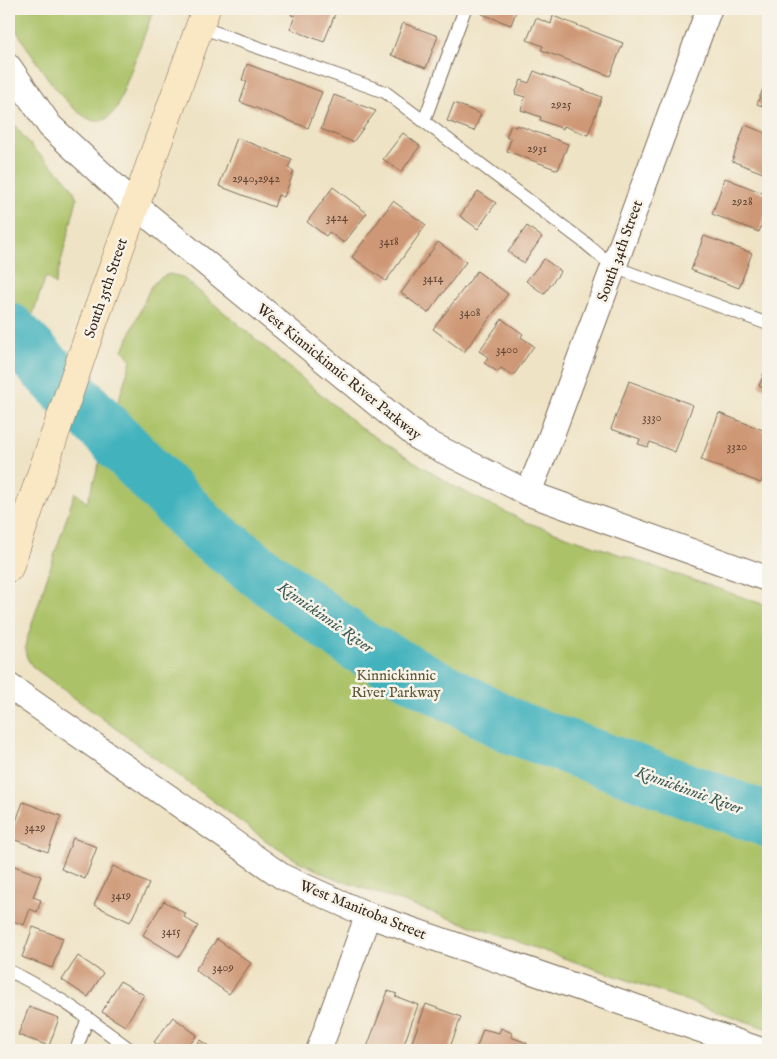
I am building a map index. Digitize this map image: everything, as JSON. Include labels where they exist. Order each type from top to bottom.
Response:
[{"type":"main road","name":"South 35th Street","points":[[9,568],[92,326],[203,18]]},
{"type":"street","name":"South 34th Street","points":[[528,493],[709,9]]},
{"type":"street","name":"West Kinnickinnic River Parkway","points":[[9,66],[50,126],[135,205],[420,439],[528,493],[768,579]]},
{"type":"street","name":"West Manitoba Street","points":[[9,686],[283,878],[368,915],[760,1050]]},
{"type":"street","points":[[319,1050],[368,915]]},
{"type":"lane","points":[[424,121],[465,9]]},
{"type":"lane","points":[[203,18],[385,92],[584,242],[614,267],[768,324]]},
{"type":"lane","points":[[9,971],[33,982],[88,1018],[131,1050]]},
{"type":"lane","points":[[76,1050],[88,1018]]},
{"type":"green space","points":[[9,9],[154,9],[117,108],[109,117],[99,121],[88,118],[76,110],[63,97],[39,66],[13,25],[9,17]]},
{"type":"green space","points":[[9,118],[34,149],[65,178],[77,199],[55,285],[46,276],[9,383]]},
{"type":"green space","name":"Kinnickinnic River Parkway","points":[[169,274],[182,277],[361,428],[455,487],[526,522],[768,606],[768,1029],[331,877],[298,861],[272,845],[33,667],[26,655],[26,642],[75,492],[87,503],[131,360],[123,350],[151,286],[160,278]]},
{"type":"building","points":[[293,9],[337,9],[324,42],[290,29],[295,16],[291,15]]},
{"type":"building","points":[[484,9],[517,9],[511,25],[482,14]]},
{"type":"building","points":[[553,16],[623,43],[610,76],[541,50],[543,46],[527,40],[536,18],[551,24]]},
{"type":"building","points":[[403,23],[438,36],[426,68],[391,55]]},
{"type":"building","points":[[247,64],[322,92],[308,128],[240,102],[247,81],[242,80]]},
{"type":"building","points":[[534,71],[602,97],[588,135],[564,126],[563,129],[540,120],[541,117],[521,110],[525,97],[515,94],[521,80],[529,83]]},
{"type":"building","points":[[768,76],[768,108],[757,104]]},
{"type":"building","points":[[334,95],[376,111],[353,142],[321,129]]},
{"type":"building","points":[[454,103],[481,114],[474,131],[447,121]]},
{"type":"building","points":[[511,125],[516,127],[517,125],[568,144],[558,170],[507,151],[511,139],[506,137]]},
{"type":"building","points":[[745,125],[768,134],[768,175],[732,161]]},
{"type":"building","points":[[403,133],[420,146],[401,172],[383,159]]},
{"type":"building","points":[[237,138],[292,159],[288,168],[294,171],[284,197],[278,195],[274,207],[219,186]]},
{"type":"building","points":[[725,178],[768,195],[768,208],[759,232],[712,214]]},
{"type":"building","points":[[333,187],[367,213],[344,243],[329,232],[326,236],[307,222]]},
{"type":"building","points":[[478,191],[496,203],[478,229],[460,216]]},
{"type":"building","points":[[393,201],[426,225],[386,281],[352,257]]},
{"type":"building","points":[[527,226],[542,237],[524,263],[508,252]]},
{"type":"building","points":[[704,236],[752,253],[739,288],[691,270]]},
{"type":"building","points":[[438,242],[466,262],[428,313],[401,293]]},
{"type":"building","points":[[544,259],[561,271],[544,294],[526,281]]},
{"type":"building","points":[[477,271],[508,294],[464,352],[433,329]]},
{"type":"building","points":[[502,319],[523,334],[521,337],[534,346],[513,376],[501,368],[498,372],[484,363],[488,357],[479,351]]},
{"type":"building","points":[[764,373],[768,374],[768,390],[759,386]]},
{"type":"building","points":[[629,381],[693,405],[675,452],[650,442],[648,447],[638,444],[640,439],[611,429]]},
{"type":"building","points":[[719,413],[768,432],[768,465],[761,483],[701,460]]},
{"type":"building","points":[[23,802],[61,816],[48,852],[10,838]]},
{"type":"building","points":[[73,838],[97,847],[85,879],[61,869]]},
{"type":"building","points":[[9,864],[41,876],[33,897],[41,900],[37,912],[30,909],[24,925],[9,920]]},
{"type":"building","points":[[113,866],[149,884],[130,922],[94,905]]},
{"type":"building","points":[[164,901],[186,914],[184,917],[198,926],[179,957],[143,935]]},
{"type":"building","points":[[33,927],[63,938],[52,968],[22,957]]},
{"type":"building","points":[[217,939],[251,963],[229,994],[195,970]]},
{"type":"building","points":[[78,956],[103,973],[88,997],[62,980]]},
{"type":"building","points":[[120,981],[144,995],[125,1026],[102,1012]]},
{"type":"building","points":[[388,991],[397,994],[395,996],[418,1005],[402,1050],[366,1050]]},
{"type":"building","points":[[426,1004],[461,1017],[449,1050],[409,1050]]},
{"type":"building","points":[[29,1007],[59,1018],[49,1046],[18,1035]]},
{"type":"building","points":[[173,1017],[197,1035],[186,1050],[165,1050],[154,1042]]},
{"type":"building","points":[[501,1028],[512,1033],[511,1037],[527,1043],[524,1050],[476,1050],[483,1029],[499,1033]]},
{"type":"building","points":[[200,1040],[214,1050],[192,1050]]},
{"type":"waterway","name":"Kinnickinnic River","points":[[9,330],[204,530],[358,645],[513,727],[768,820]]}]
